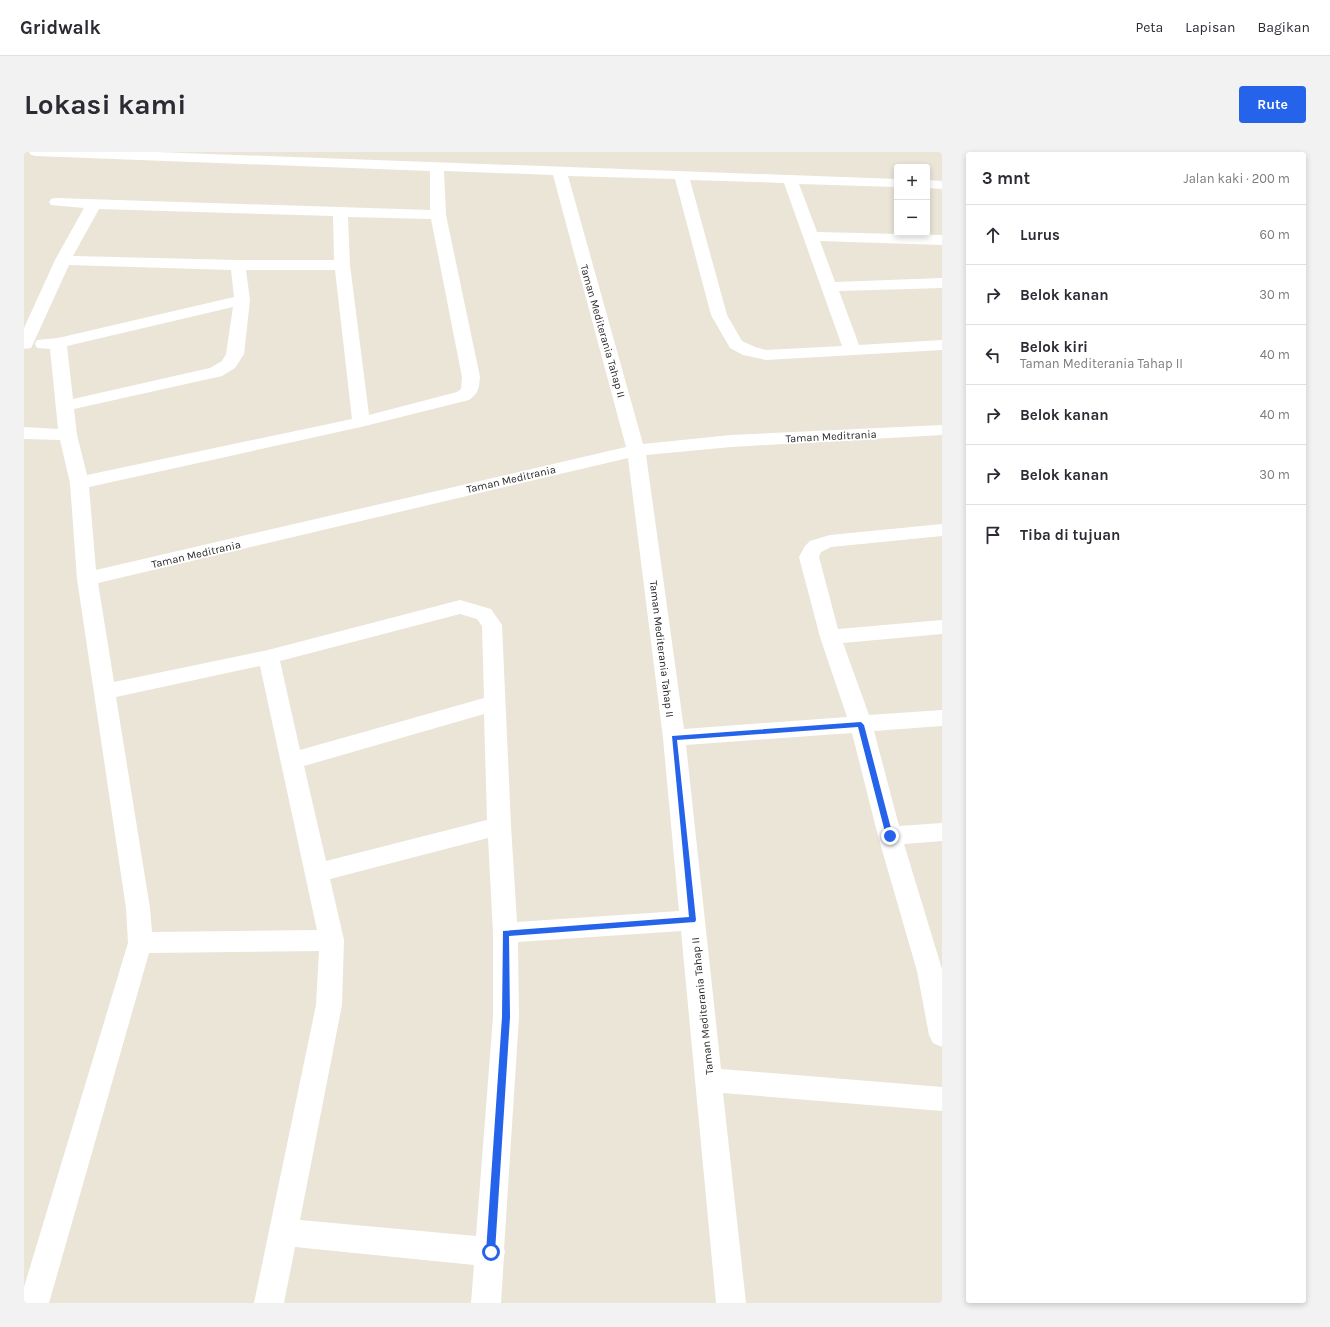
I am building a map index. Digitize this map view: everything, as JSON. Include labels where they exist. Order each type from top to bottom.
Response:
[{"type":"street","points":[[36,152],[894,183]]},
{"type":"street","points":[[79,483],[361,422],[463,396],[470,391],[471,377],[438,215],[436,167]]},
{"type":"street","name":"Taman Mediterania Tahap II","points":[[558,171],[636,450],[674,738],[732,1303]]},
{"type":"street","points":[[681,176],[720,315],[736,344],[749,351],[766,355],[942,345]]},
{"type":"street","points":[[790,179],[852,350]]},
{"type":"street","points":[[930,184],[942,185]]},
{"type":"street","points":[[56,202],[438,215]]},
{"type":"street","points":[[94,204],[63,260],[24,344],[58,343],[242,300]]},
{"type":"street","points":[[340,212],[342,264],[361,422]]},
{"type":"street","points":[[811,236],[942,240]]},
{"type":"street","points":[[63,260],[238,265],[342,264]]},
{"type":"street","points":[[66,406],[216,372],[226,367],[235,354],[242,300],[238,265]]},
{"type":"street","points":[[829,287],[942,283]]},
{"type":"street","points":[[34,1303],[140,943],[138,908],[88,579],[79,483],[68,435],[58,343]]},
{"type":"street","name":"Taman Meditrania","points":[[88,579],[636,450],[732,441],[942,430]]},
{"type":"street","points":[[24,433],[68,435]]},
{"type":"street","points":[[942,530],[830,541],[818,544],[811,550],[809,557],[830,637],[861,725],[890,836],[936,971],[942,1035]]},
{"type":"street","points":[[105,692],[268,657],[460,607],[484,614],[492,625],[499,826],[505,933],[506,1017],[491,1252],[486,1303]]},
{"type":"street","points":[[830,637],[942,627]]},
{"type":"street","points":[[268,657],[332,940],[329,1006],[269,1303]]},
{"type":"street","points":[[291,761],[495,703]]},
{"type":"street","points":[[674,738],[942,718]]},
{"type":"street","points":[[317,873],[499,826]]},
{"type":"street","points":[[890,836],[942,832]]},
{"type":"street","points":[[505,933],[693,920]]},
{"type":"street","points":[[140,943],[332,940]]},
{"type":"street","points":[[709,1080],[942,1099]]},
{"type":"street","points":[[284,1232],[491,1252]]},
{"type":"route","points":[[491,1252],[506,1017],[505,933],[693,920],[674,738],[861,725],[890,836]]}]
